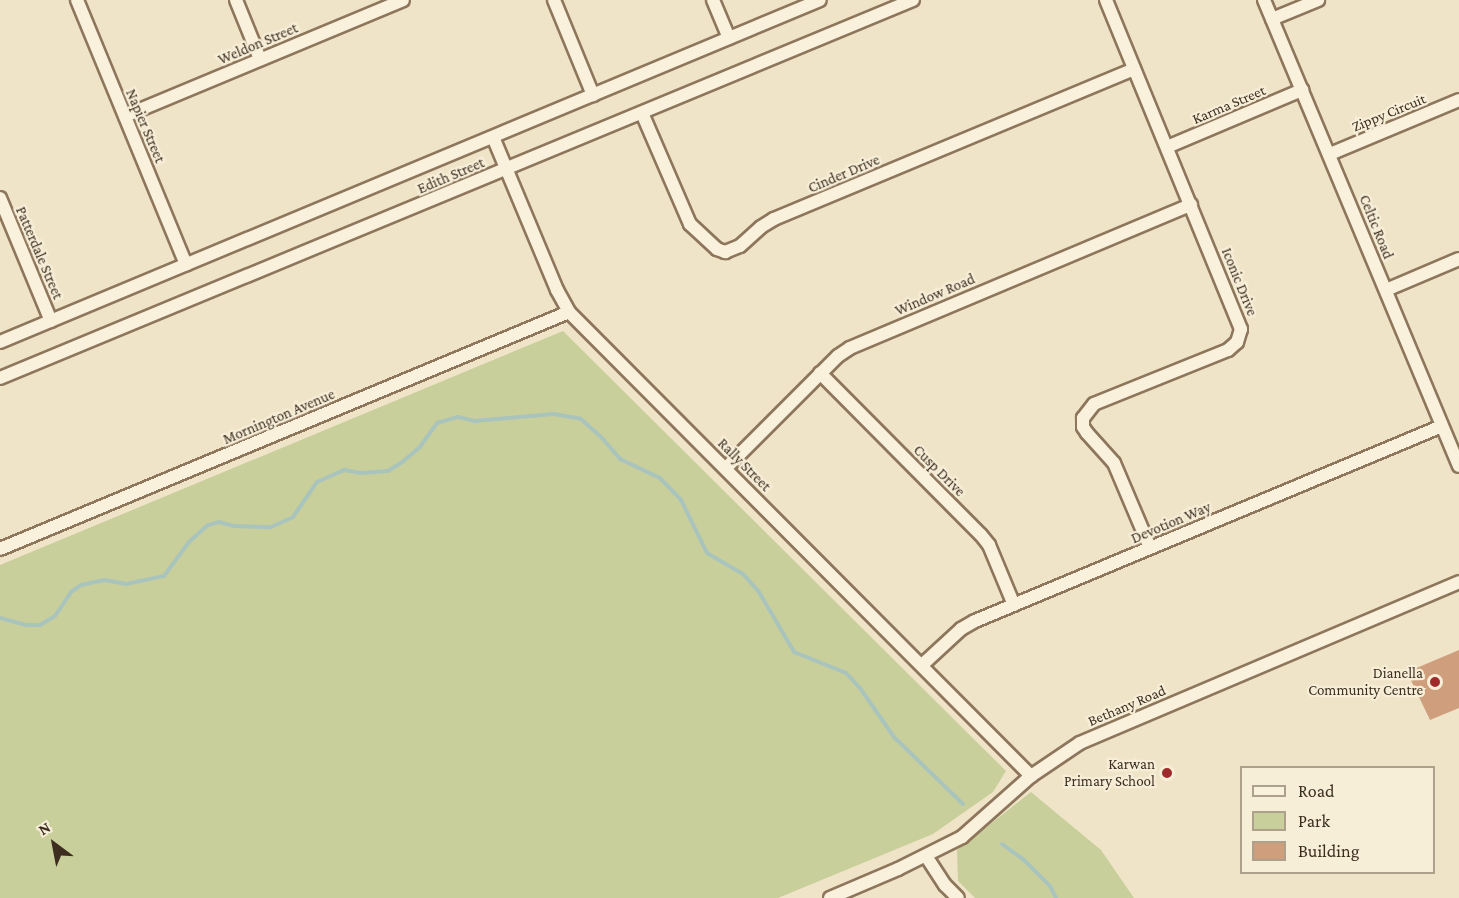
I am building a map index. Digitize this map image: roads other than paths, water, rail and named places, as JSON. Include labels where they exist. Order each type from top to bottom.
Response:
[{"type":"street","name":"Napier Street","points":[[77,0],[186,264]]},
{"type":"street","points":[[236,0],[260,59]]},
{"type":"street","points":[[554,0],[593,95]]},
{"type":"street","points":[[712,0],[729,38]]},
{"type":"street","name":"Edith Street","points":[[0,342],[820,0]]},
{"type":"street","name":"Edith Street","points":[[0,378],[913,0]]},
{"type":"street","name":"Iconic Drive","points":[[1106,0],[1239,321],[1240,338],[1228,350],[1094,404],[1083,418],[1083,427],[1114,463],[1150,548]]},
{"type":"street","name":"Celtic Road","points":[[1264,0],[1459,466]]},
{"type":"street","points":[[1272,19],[1318,0]]},
{"type":"street","name":"Weldon Street","points":[[124,116],[398,1]]},
{"type":"street","name":"Cinder Drive","points":[[642,113],[690,224],[717,249],[725,252],[740,246],[760,227],[774,219],[1134,69]]},
{"type":"street","name":"Karma Street","points":[[1167,147],[1302,90]]},
{"type":"street","name":"Zippy Circuit","points":[[1330,154],[1459,100]]},
{"type":"street","name":"Rally Street","points":[[492,137],[557,290],[569,312],[1031,776]]},
{"type":"street","name":"Patterdale Street","points":[[0,198],[51,321]]},
{"type":"street","name":"Window Road","points":[[726,468],[838,356],[862,341],[1191,205]]},
{"type":"street","points":[[1386,290],[1459,259]]},
{"type":"street","name":"Mornington Avenue","points":[[0,549],[569,312]]},
{"type":"street","name":"Cusp Drive","points":[[820,373],[981,535],[989,545],[1014,604]]},
{"type":"street","name":"Devotion Way","points":[[922,665],[961,628],[1442,426]]},
{"type":"street","name":"Bethany Road","points":[[830,898],[926,856],[962,837],[1031,776],[1058,756],[1103,732],[1459,582]]},
{"type":"street","points":[[926,856],[945,885],[958,898]]},
{"type":"waterway","points":[[0,618],[26,625],[40,625],[55,616],[71,592],[81,585],[104,580],[126,584],[164,576],[189,542],[208,525],[219,522],[234,526],[271,527],[293,517],[317,482],[344,470],[361,473],[388,471],[401,463],[419,448],[437,423],[458,417],[475,421],[554,414],[581,419],[620,459],[660,478],[681,500],[707,553],[743,574],[759,592],[794,652],[846,673],[860,688],[894,737],[963,804]]},
{"type":"waterway","points":[[1002,844],[1024,860],[1050,886],[1056,898]]},
{"type":"place","name":"Dianella Community Centre","points":[[1435,682]]},
{"type":"place","name":"Karwan Primary School","points":[[1167,773]]}]
